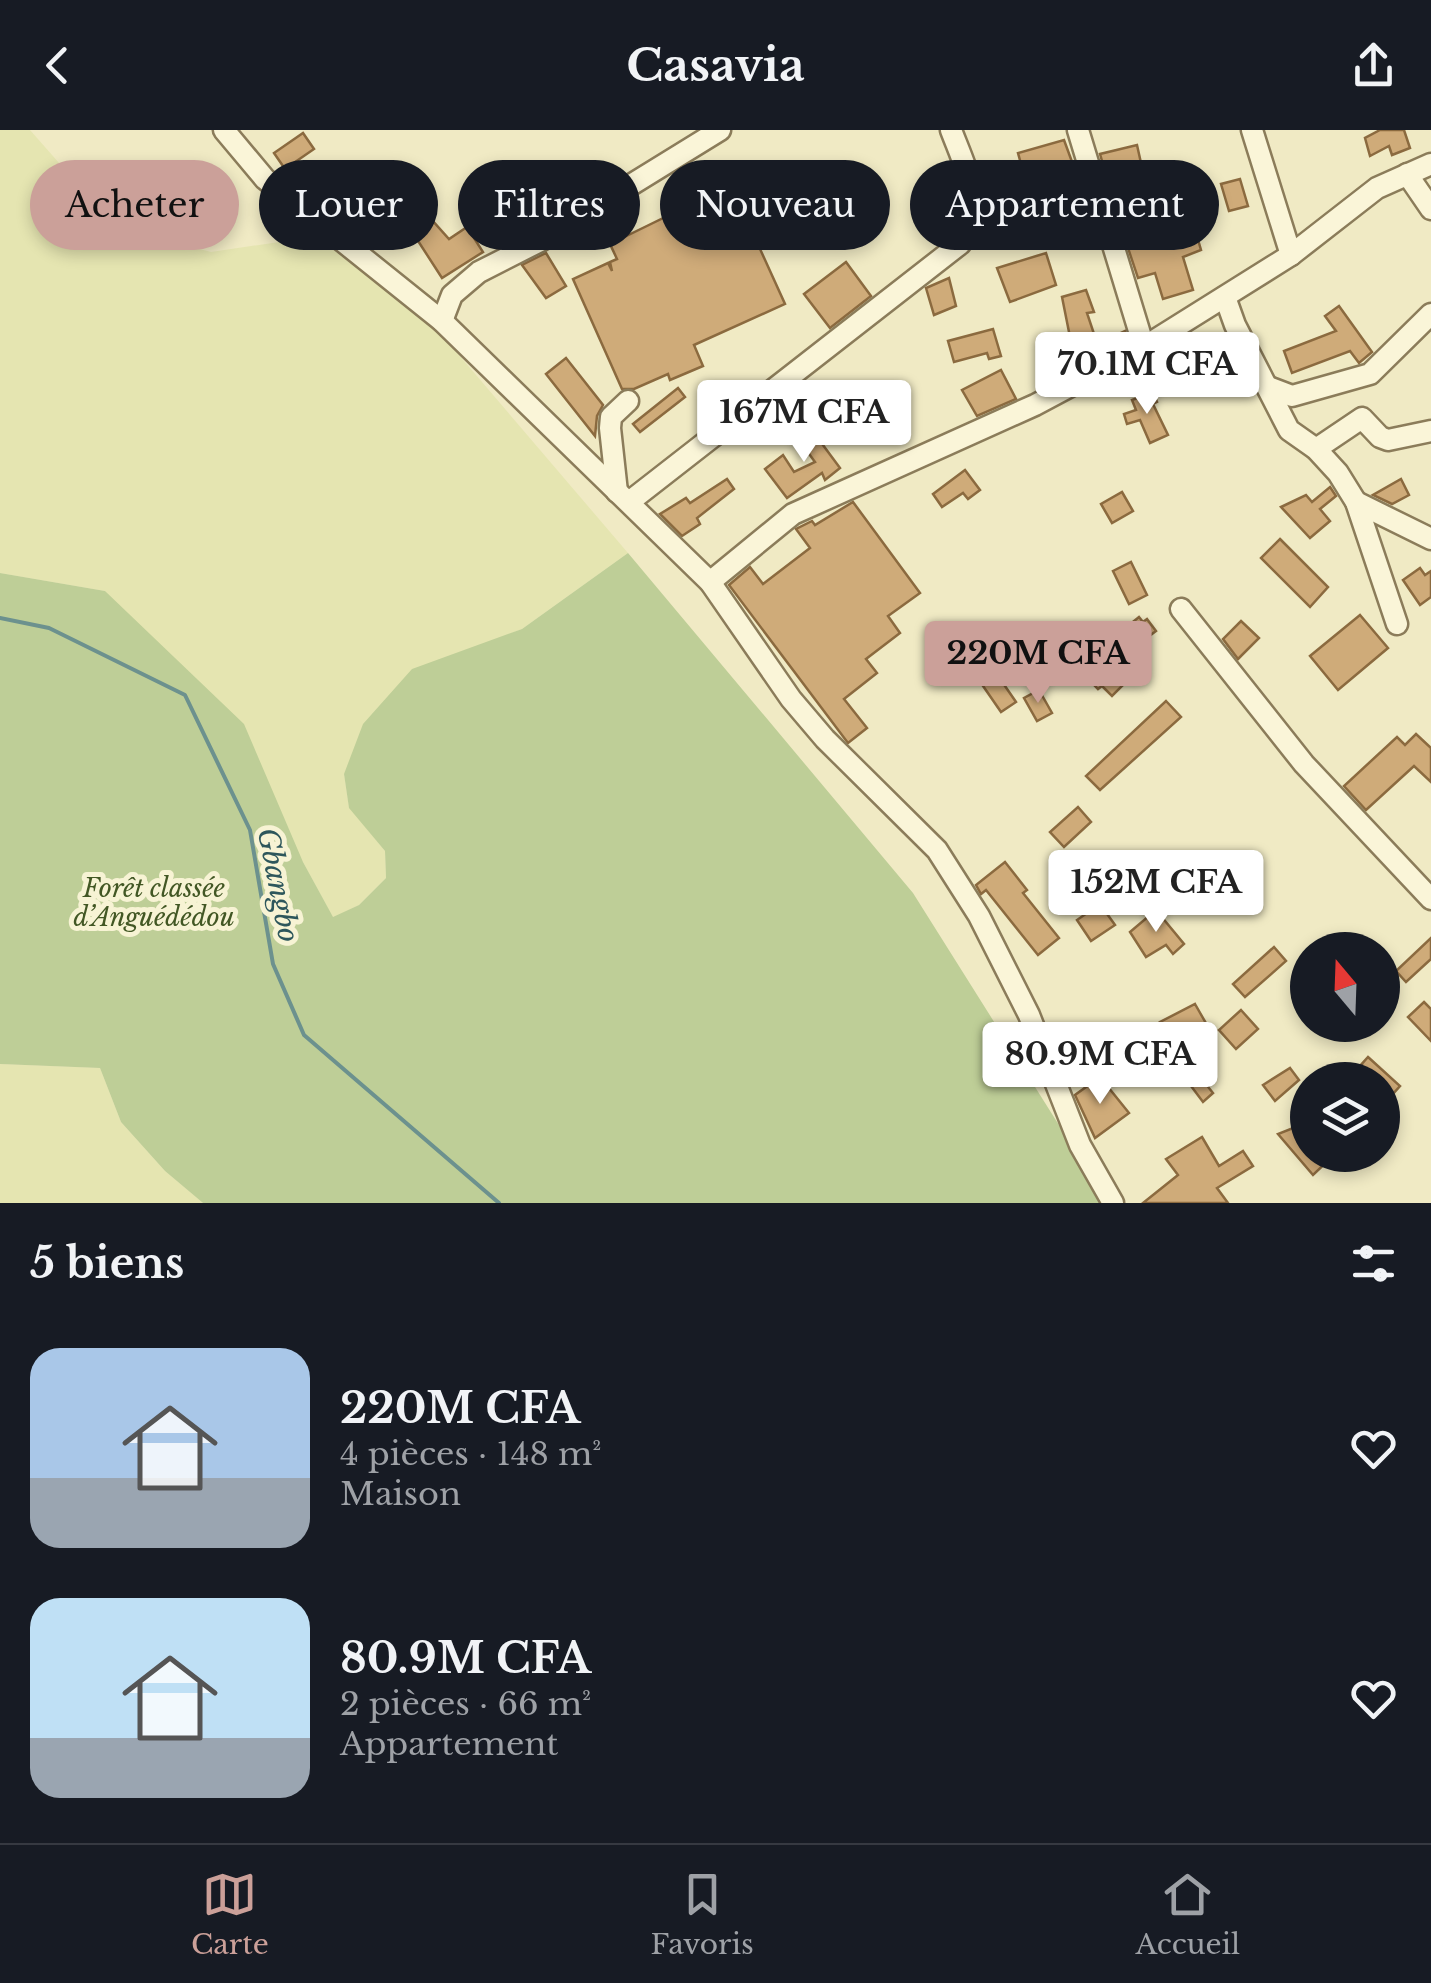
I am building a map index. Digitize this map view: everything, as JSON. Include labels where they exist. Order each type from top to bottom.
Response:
[{"type":"street","points":[[224,130],[265,179],[442,321],[710,582],[791,699],[825,739],[937,850],[979,916],[1004,965],[1029,1015],[1080,1145],[1114,1203]]},
{"type":"street","points":[[442,321],[452,295],[478,272],[540,241],[720,130]]},
{"type":"street","points":[[623,497],[960,244],[970,231],[973,192],[951,130]]},
{"type":"street","points":[[1078,130],[1144,347]]},
{"type":"street","points":[[1252,130],[1292,255]]},
{"type":"street","points":[[710,582],[793,514],[1035,405],[1144,347],[1292,255],[1377,188],[1431,164]]},
{"type":"street","points":[[1406,174],[1431,209]]},
{"type":"street","points":[[1225,296],[1235,325],[1290,430],[1316,449],[1338,473],[1356,502],[1398,624]]},
{"type":"street","points":[[1270,388],[1292,396],[1370,374],[1431,314]]},
{"type":"street","points":[[623,497],[610,428],[611,417],[628,401]]},
{"type":"street","points":[[1316,449],[1362,418],[1388,440],[1431,431]]},
{"type":"street","points":[[1356,502],[1431,539]]},
{"type":"street","points":[[1182,609],[1304,764],[1431,899]]},
{"type":"green space","points":[[0,130],[30,130],[56,160],[30,160],[30,250],[211,252],[259,245],[259,250],[369,250],[628,553],[522,629],[489,642],[344,774],[349,807],[385,851],[386,878],[359,905],[333,918],[303,862],[105,591],[0,573]]},
{"type":"green space","name":"Forêt classée d’Anguédédou","points":[[628,553],[913,893],[1108,1203],[203,1203],[165,1171],[121,1122],[100,1068],[0,1064],[0,573],[105,591],[244,724],[303,862],[333,917],[359,905],[386,878],[385,851],[349,808],[344,774],[363,724],[412,669],[522,629]]},
{"type":"green space","points":[[0,1064],[100,1068],[121,1122],[165,1171],[203,1203],[0,1203]]},
{"type":"building","points":[[1380,130],[1404,130],[1410,148],[1392,155],[1389,146],[1370,156],[1365,138]]},
{"type":"building","points":[[303,133],[314,149],[298,160],[279,160],[274,153]]},
{"type":"building","points":[[1064,140],[1071,160],[1020,160],[1018,153]]},
{"type":"building","points":[[1137,145],[1140,160],[1102,160],[1100,154]]},
{"type":"building","points":[[1240,179],[1248,206],[1229,211],[1221,184]]},
{"type":"building","points":[[660,220],[660,250],[760,250],[785,304],[694,345],[703,366],[670,380],[668,374],[634,389],[622,389],[573,279],[608,263],[612,271],[610,262],[617,259],[613,250],[640,250],[640,229]]},
{"type":"building","points":[[438,227],[449,239],[458,233],[458,250],[483,252],[442,278],[424,250],[438,250]]},
{"type":"building","points":[[1129,250],[1201,250],[1183,257],[1193,290],[1163,299],[1155,273],[1138,278]]},
{"type":"building","points":[[546,253],[566,286],[546,298],[522,265]]},
{"type":"building","points":[[1046,253],[1056,285],[1010,302],[997,268]]},
{"type":"building","points":[[846,262],[871,296],[830,328],[804,294]]},
{"type":"building","points":[[949,278],[956,306],[934,315],[926,288]]},
{"type":"building","points":[[1086,290],[1094,312],[1087,313],[1095,337],[1099,335],[1102,342],[1125,331],[1128,340],[1086,362],[1069,332],[1062,297]]},
{"type":"building","points":[[1339,306],[1372,352],[1359,363],[1350,351],[1292,373],[1284,351],[1336,331],[1325,316]]},
{"type":"building","points":[[993,329],[1001,356],[989,359],[987,353],[954,362],[948,341]]},
{"type":"building","points":[[566,358],[603,405],[597,416],[595,436],[546,374]]},
{"type":"building","points":[[1001,370],[1016,399],[977,416],[962,390]]},
{"type":"building","points":[[678,388],[685,397],[640,432],[633,424]]},
{"type":"building","points":[[1153,392],[1157,402],[1153,404],[1168,435],[1150,443],[1140,420],[1127,424],[1124,414],[1136,410],[1132,400]]},
{"type":"building","points":[[771,409],[787,429],[777,437],[767,428],[742,438],[740,433]]},
{"type":"building","points":[[819,425],[828,436],[820,441],[840,468],[825,480],[822,473],[787,498],[765,469],[783,455],[794,472],[815,462],[799,440]]},
{"type":"building","points":[[965,470],[980,490],[968,499],[963,493],[942,507],[933,494]]},
{"type":"building","points":[[727,479],[734,489],[697,518],[700,524],[682,536],[660,514],[686,498],[690,503]]},
{"type":"building","points":[[1401,479],[1409,495],[1392,504],[1373,495]]},
{"type":"building","points":[[1330,487],[1336,496],[1320,509],[1330,521],[1310,538],[1281,507],[1306,495],[1312,502]]},
{"type":"building","points":[[1122,492],[1133,511],[1112,523],[1101,504]]},
{"type":"building","points":[[853,502],[920,593],[888,616],[900,633],[866,659],[877,673],[844,699],[867,728],[848,743],[729,585],[750,567],[763,584],[810,548],[796,529],[812,521],[815,525]]},
{"type":"building","points":[[1280,539],[1328,587],[1310,607],[1261,558]]},
{"type":"building","points":[[1131,562],[1147,595],[1129,604],[1113,571]]},
{"type":"building","points":[[1420,568],[1425,575],[1431,571],[1431,597],[1420,605],[1403,580]]},
{"type":"building","points":[[1360,615],[1388,648],[1338,690],[1310,656]]},
{"type":"building","points":[[1139,617],[1143,622],[1147,619],[1156,631],[1136,646],[1123,630]]},
{"type":"building","points":[[1241,621],[1259,638],[1238,659],[1223,639]]},
{"type":"building","points":[[1094,651],[1125,683],[1112,696],[1102,686],[1098,689],[1077,667]]},
{"type":"building","points":[[996,673],[1016,702],[1001,712],[981,683]]},
{"type":"building","points":[[1039,690],[1052,713],[1037,721],[1024,698]]},
{"type":"building","points":[[1166,701],[1181,717],[1100,790],[1086,776]]},
{"type":"building","points":[[1416,734],[1431,748],[1431,782],[1414,766],[1366,810],[1344,786],[1397,737],[1405,745]]},
{"type":"building","points":[[1078,807],[1091,822],[1064,847],[1050,832]]},
{"type":"building","points":[[1005,862],[1027,890],[1023,893],[1059,938],[1038,955],[986,890],[981,894],[976,885]]},
{"type":"building","points":[[1100,904],[1115,925],[1091,941],[1077,920]]},
{"type":"building","points":[[1156,910],[1184,944],[1173,954],[1166,945],[1146,957],[1130,932]]},
{"type":"building","points":[[1431,938],[1431,959],[1406,982],[1400,975],[1400,967]]},
{"type":"building","points":[[1274,947],[1286,961],[1245,997],[1233,984]]},
{"type":"building","points":[[1424,1002],[1431,1009],[1431,1041],[1408,1017]]},
{"type":"building","points":[[1195,1004],[1215,1039],[1200,1047],[1207,1058],[1193,1068],[1213,1093],[1203,1102],[1179,1070],[1156,1084],[1141,1066],[1175,1046],[1160,1022]]},
{"type":"building","points":[[1241,1010],[1258,1029],[1236,1049],[1219,1030]]},
{"type":"building","points":[[1290,1068],[1290,1088],[1275,1101],[1263,1085]]},
{"type":"building","points":[[1100,1077],[1129,1113],[1095,1138],[1075,1095]]},
{"type":"building","points":[[1290,1129],[1290,1148],[1278,1134]]},
{"type":"building","points":[[1202,1137],[1219,1166],[1243,1151],[1253,1166],[1217,1188],[1228,1203],[1143,1203],[1178,1175],[1166,1159]]},
{"type":"waterway","name":"Gbangbo","points":[[0,618],[49,628],[185,695],[250,830],[273,964],[304,1035],[499,1203]]}]
